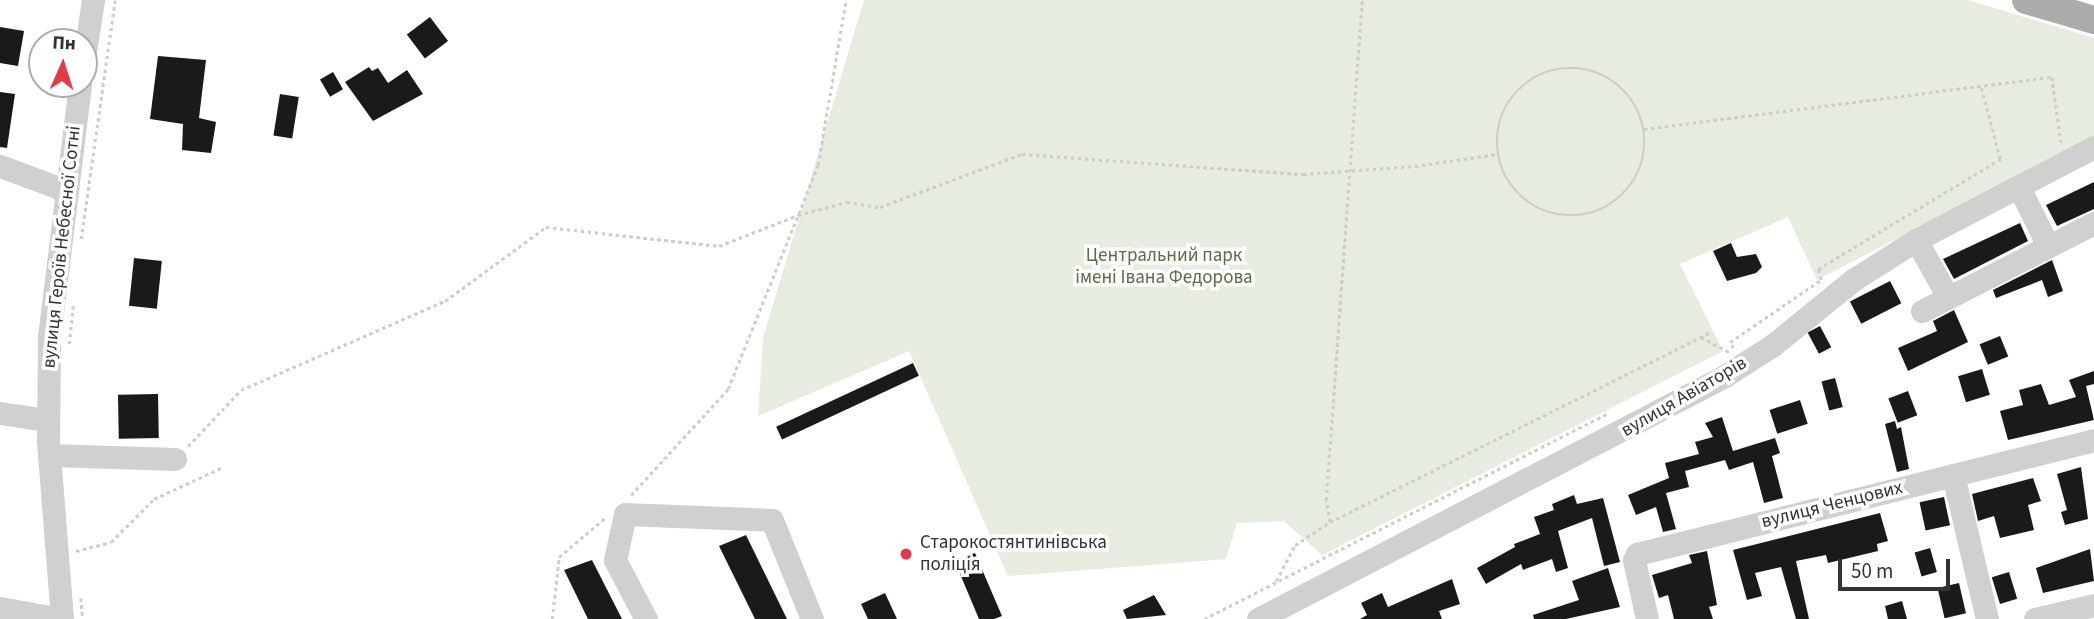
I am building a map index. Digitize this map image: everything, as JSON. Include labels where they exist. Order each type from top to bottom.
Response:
[{"type":"main road","points":[[2026,0],[2067,6],[2094,20]]},
{"type":"street","points":[[89,28],[93,0]]},
{"type":"street","name":"вулиця Героїв Небесної Сотні","points":[[62,619],[47,420],[49,337],[78,98]]},
{"type":"street","name":"вулиця Авіаторів","points":[[1268,614],[1723,377],[1773,345],[1853,280],[1916,240],[2094,147]]},
{"type":"street","points":[[0,166],[65,190]]},
{"type":"street","points":[[2019,187],[2048,246]]},
{"type":"street","points":[[1922,310],[1947,295],[2094,223]]},
{"type":"street","points":[[1916,240],[1947,295]]},
{"type":"street","points":[[0,413],[47,420]]},
{"type":"street","name":"вулиця Ченцових","points":[[1647,619],[1633,560],[1637,554],[2094,440]]},
{"type":"street","points":[[49,455],[175,459]]},
{"type":"street","points":[[1953,475],[1987,619]]},
{"type":"street","points":[[646,619],[615,560],[625,514],[772,520],[812,619]]},
{"type":"street","points":[[2035,619],[2094,605]]},
{"type":"street","points":[[0,608],[62,619]]},
{"type":"path","points":[[81,242],[115,0]]},
{"type":"path","points":[[630,496],[728,389],[817,164],[846,0]]},
{"type":"path","points":[[1330,522],[1326,500],[1347,169],[1362,0]]},
{"type":"path","points":[[1579,68],[1611,80],[1635,105],[1644,129],[1642,165],[1632,185],[1616,202],[1573,217],[1530,205],[1513,190],[1497,154],[1499,120],[1507,104],[1530,80],[1562,69],[1579,68]]},
{"type":"path","points":[[1644,129],[2052,77],[2064,163]]},
{"type":"path","points":[[1717,358],[1733,350],[1730,342],[1822,280],[1818,269],[2000,159],[1982,87]]},
{"type":"path","points":[[175,459],[242,390],[444,301],[546,227],[719,246],[798,215],[847,202],[880,206],[1022,154],[1303,174],[1415,166],[1497,154]]},
{"type":"path","points":[[69,345],[75,295]]},
{"type":"path","points":[[1268,614],[1275,583],[1295,545],[1330,522],[1711,331]]},
{"type":"path","points":[[1701,337],[1729,352]]},
{"type":"path","points":[[1204,619],[1608,414]]},
{"type":"path","points":[[76,551],[111,542],[154,499],[221,468]]},
{"type":"path","points":[[552,619],[559,557],[610,513]]},
{"type":"path","points":[[75,537],[78,564]]},
{"type":"path","points":[[80,592],[83,619]]},
{"type":"green space","name":"Центральний парк імені Івана Федорова","points":[[864,0],[1968,0],[2094,38],[2094,136],[1817,280],[1788,217],[1680,264],[1723,351],[1322,555],[1284,521],[1237,523],[1226,559],[1008,576],[909,351],[758,416],[763,338]]},
{"type":"building","points":[[430,17],[448,41],[425,58],[407,34]]},
{"type":"building","points":[[0,27],[24,31],[18,66],[0,63]]},
{"type":"building","points":[[158,56],[206,60],[199,118],[216,122],[211,153],[182,150],[183,124],[150,119]]},
{"type":"building","points":[[369,67],[372,71],[378,68],[388,83],[407,70],[423,94],[373,121],[345,82]]},
{"type":"building","points":[[333,72],[343,89],[330,97],[320,80]]},
{"type":"building","points":[[0,92],[15,94],[7,148],[0,147]]},
{"type":"building","points":[[280,94],[299,97],[292,138],[273,135]]},
{"type":"building","points":[[2094,182],[2094,209],[2057,226],[2046,205]]},
{"type":"building","points":[[2020,223],[2028,241],[1954,279],[1943,259]]},
{"type":"building","points":[[1731,243],[1737,257],[1756,254],[1762,267],[1756,273],[1727,281],[1713,251]]},
{"type":"building","points":[[134,258],[162,261],[157,309],[129,306]]},
{"type":"building","points":[[2052,260],[2063,291],[2048,297],[2042,280],[1996,298],[1993,290]]},
{"type":"building","points":[[1890,281],[1901,303],[1861,324],[1850,301]]},
{"type":"building","points":[[1954,310],[1968,342],[1908,371],[1898,348],[1937,331],[1933,321]]},
{"type":"building","points":[[1820,326],[1831,347],[1819,354],[1808,333]]},
{"type":"building","points":[[2000,336],[2008,356],[1988,365],[1980,344]]},
{"type":"building","points":[[913,363],[919,376],[782,440],[776,427]]},
{"type":"building","points":[[1982,369],[1990,395],[1966,402],[1958,376]]},
{"type":"building","points":[[2094,371],[2094,384],[2086,386],[2094,420],[2008,440],[2000,411],[2023,405],[2019,390],[2041,384],[2049,405],[2076,397],[2069,380]]},
{"type":"building","points":[[1835,378],[1843,407],[1829,411],[1821,382]]},
{"type":"building","points":[[1908,391],[1917,415],[1898,423],[1888,399]]},
{"type":"building","points":[[158,394],[159,438],[119,439],[118,395]]},
{"type":"building","points":[[1800,400],[1808,424],[1777,434],[1770,410]]},
{"type":"building","points":[[1722,417],[1733,451],[1775,438],[1780,453],[1772,456],[1783,498],[1764,503],[1753,462],[1729,470],[1725,460],[1685,471],[1689,487],[1666,493],[1676,529],[1663,532],[1656,507],[1636,515],[1628,495],[1669,478],[1665,463],[1699,454],[1695,442],[1713,437],[1705,423]]},
{"type":"building","points":[[1895,421],[1897,429],[1901,427],[1909,469],[1897,472],[1885,424]]},
{"type":"building","points":[[2081,467],[2088,519],[2065,525],[2061,512],[2067,510],[2057,474]]},
{"type":"building","points":[[2033,478],[2041,501],[2028,505],[2034,530],[2000,538],[1994,516],[1978,521],[1972,494]]},
{"type":"building","points":[[1574,495],[1577,504],[1603,498],[1620,562],[1604,566],[1592,518],[1558,531],[1568,568],[1556,572],[1552,559],[1523,570],[1521,564],[1486,584],[1477,568],[1515,547],[1514,544],[1540,534],[1534,517],[1554,510],[1552,504]]},
{"type":"building","points":[[1944,497],[1950,525],[1926,531],[1920,502]]},
{"type":"building","points":[[1880,513],[1888,541],[1877,544],[1878,551],[1828,563],[1826,555],[1796,561],[1809,619],[1796,619],[1781,567],[1755,573],[1762,596],[1747,600],[1733,550]]},
{"type":"building","points":[[746,535],[787,619],[755,619],[719,546]]},
{"type":"building","points":[[1930,548],[1937,572],[1922,576],[1915,552]]},
{"type":"building","points":[[2090,549],[2094,581],[2043,593],[2036,568]]},
{"type":"building","points":[[1707,551],[1717,605],[1709,607],[1713,619],[1674,619],[1668,595],[1659,598],[1652,575],[1692,563],[1689,555]]},
{"type":"building","points":[[975,553],[1002,616],[994,619],[979,619],[955,562]]},
{"type":"building","points":[[592,560],[622,619],[588,619],[564,570]]},
{"type":"building","points":[[1608,568],[1620,607],[1566,619],[1534,619],[1533,615],[1579,600],[1572,581]]},
{"type":"building","points":[[2009,572],[2017,599],[2000,604],[1992,577]]},
{"type":"building","points":[[1452,579],[1460,604],[1439,611],[1442,619],[1360,619],[1367,615],[1361,603],[1382,593],[1388,607]]},
{"type":"building","points":[[1959,583],[1966,613],[1945,618],[1938,588]]},
{"type":"building","points":[[885,593],[897,619],[868,619],[861,604]]},
{"type":"building","points":[[1154,595],[1166,615],[1127,619],[1123,610]]},
{"type":"building","points":[[1902,601],[1907,619],[1888,619],[1885,606]]},
{"type":"place","name":"Старокостянтинівська поліція","points":[[906,554]]}]
